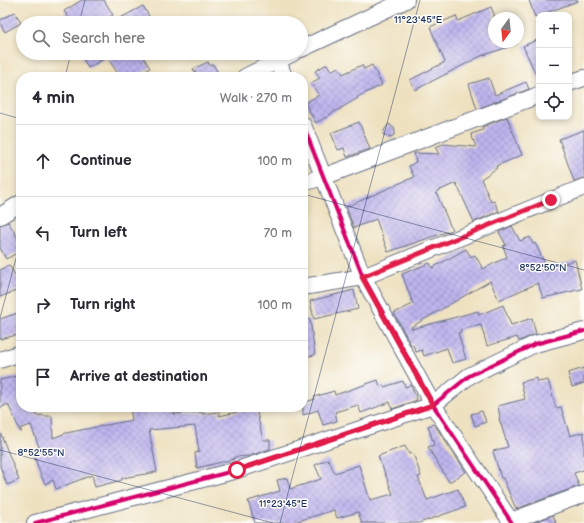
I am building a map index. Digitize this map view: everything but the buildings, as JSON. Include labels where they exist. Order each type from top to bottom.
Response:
[{"type":"street","points":[[308,46],[406,0]]},
{"type":"street","points":[[255,72],[278,60],[282,72]]},
{"type":"street","points":[[572,82],[584,78]]},
{"type":"street","points":[[308,182],[536,96]]},
{"type":"street","points":[[308,138],[362,277],[433,405],[512,522],[584,494]]},
{"type":"street","points":[[308,286],[362,277],[584,186]]},
{"type":"street","points":[[0,216],[16,206]]},
{"type":"street","points":[[35,523],[237,470],[433,405],[469,376],[535,344],[584,331]]},
{"type":"street","points":[[0,360],[16,355]]},
{"type":"cycle path","points":[[308,138],[363,277],[433,405],[512,523]]},
{"type":"cycle path","points":[[35,523],[237,470],[433,405],[469,376],[535,344],[584,331]]},
{"type":"route","points":[[237,470],[433,405],[362,277],[551,200]]}]
